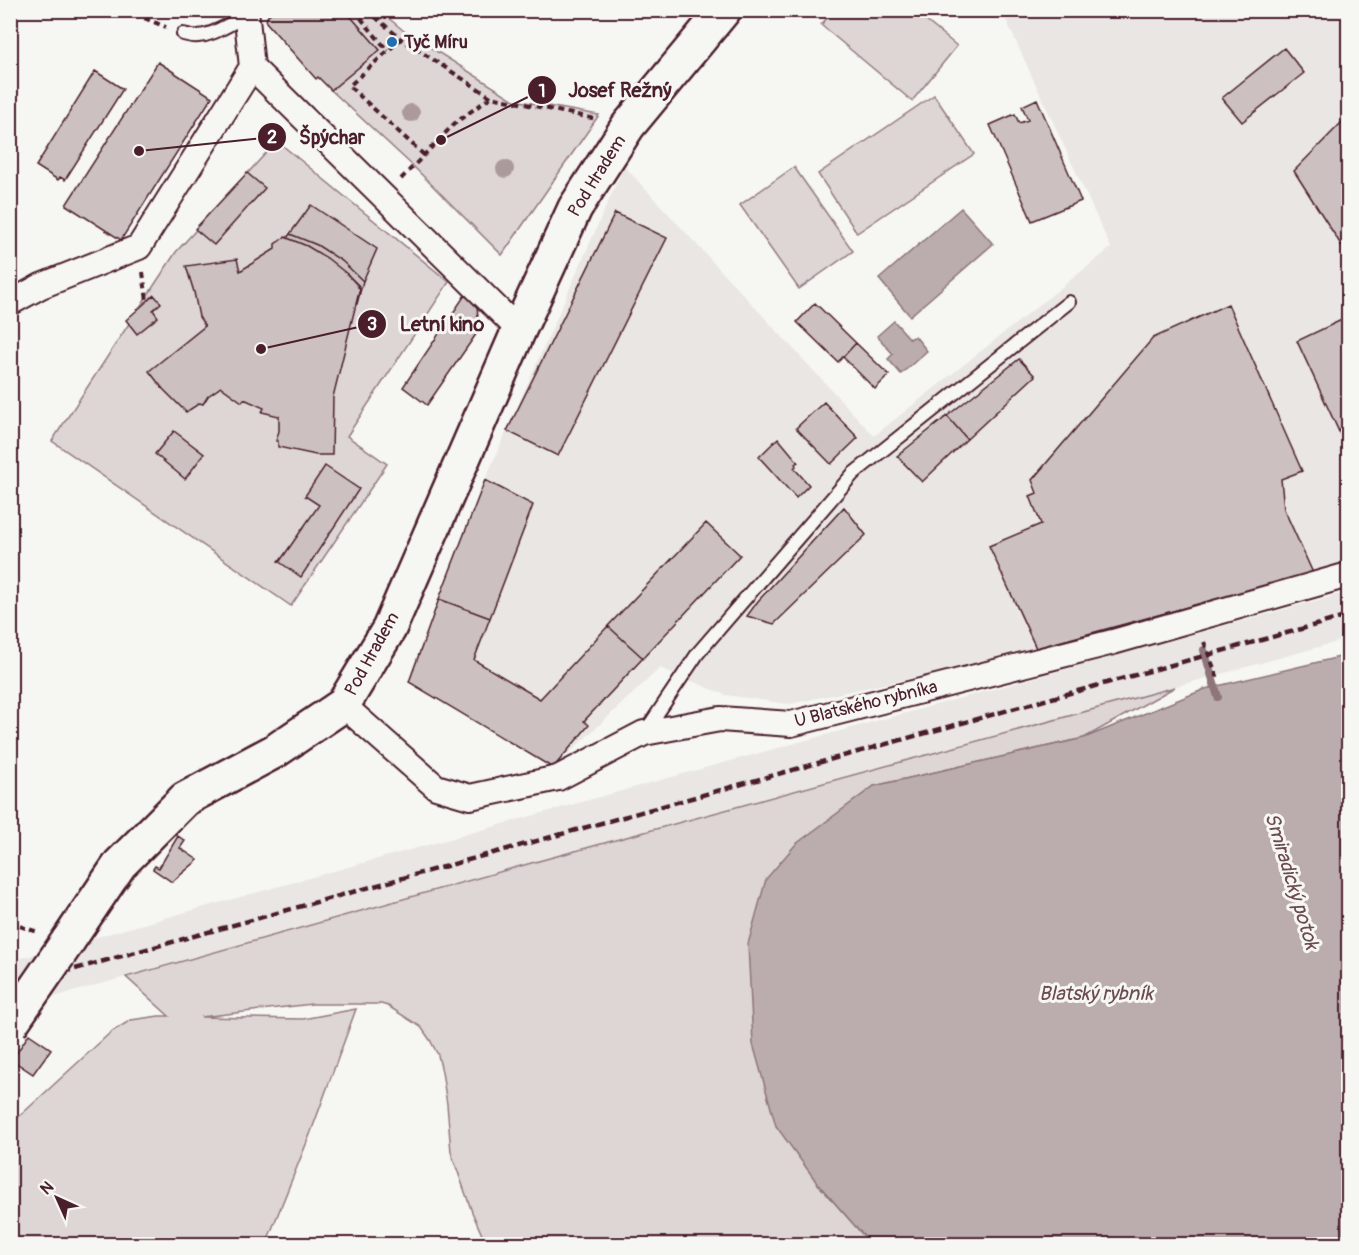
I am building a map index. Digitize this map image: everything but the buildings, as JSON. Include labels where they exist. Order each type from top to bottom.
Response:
[{"type":"street","name":"Pod Hradem","points":[[10,1025],[120,864],[185,800],[275,751],[343,705],[389,629],[519,330],[575,208],[628,126],[724,10]]},
{"type":"street","points":[[10,303],[41,286],[140,247],[252,67],[246,14]]},
{"type":"street","points":[[252,67],[519,330]]},
{"type":"street","name":"U Blatského rybníka","points":[[343,705],[436,787],[470,797],[558,778],[644,733],[720,719],[791,724],[1113,642],[1348,575]]},
{"type":"lane","points":[[183,34],[198,36],[215,32],[246,14]]},
{"type":"lane","points":[[644,733],[698,653],[853,474],[1069,302]]},
{"type":"path","points":[[124,10],[183,34]]},
{"type":"path","points":[[354,10],[388,51]]},
{"type":"path","points":[[367,10],[401,39],[491,97],[628,126]]},
{"type":"path","points":[[401,39],[349,86],[424,155]]},
{"type":"path","points":[[384,196],[454,123],[491,97]]},
{"type":"path","points":[[1196,618],[1219,681]]},
{"type":"shaded area","points":[[345,11],[380,11],[404,31],[514,100],[599,115],[502,255],[413,166],[331,90],[379,50]]},
{"type":"shaded area","points":[[833,11],[914,11],[957,46],[912,101],[821,25]]},
{"type":"shaded area","points":[[1002,11],[1348,11],[1348,567],[1034,652],[789,704],[726,695],[660,668],[553,768],[409,682],[485,480],[624,166],[874,436],[1111,248]]},
{"type":"shaded area","points":[[934,95],[974,154],[857,233],[818,174]]},
{"type":"shaded area","points":[[277,141],[449,282],[347,436],[387,464],[291,606],[52,441],[176,252]]},
{"type":"shaded area","points":[[794,167],[853,251],[799,289],[740,205]]},
{"type":"shaded area","points":[[1348,592],[1348,639],[535,862],[11,1009],[11,961]]},
{"type":"shaded area","points":[[1175,687],[1084,738],[874,786],[818,1184],[871,1244],[486,1244],[451,1152],[447,1104],[438,1055],[421,1027],[381,1004],[312,1004],[201,1017],[303,1019],[356,1009],[311,1132],[266,1244],[11,1244],[11,1124],[111,1032],[131,1020],[169,1016],[126,977],[535,862]]},
{"type":"water","points":[[961,208],[993,244],[910,316],[879,279]]},
{"type":"water","points":[[894,321],[910,339],[915,336],[927,351],[901,374],[888,359],[893,354],[877,336]]},
{"type":"water","name":"Blatský rybník","points":[[1348,655],[1348,1244],[871,1244],[818,1184],[776,1126],[753,1044],[748,944],[766,879],[796,844],[874,786],[1084,738],[1205,689]]},
{"type":"waterway","name":"Smiradický potok","points":[[1204,650],[1218,697]]},
{"type":"railway","points":[[10,987],[1348,616]]},
{"type":"place","name":"Tyč Míru","points":[[392,42]]},
{"type":"place","name":"Josef Režný","points":[[441,140]]},
{"type":"place","name":"Špýchar","points":[[139,151]]},
{"type":"place","name":"Letní kino","points":[[261,349]]}]
